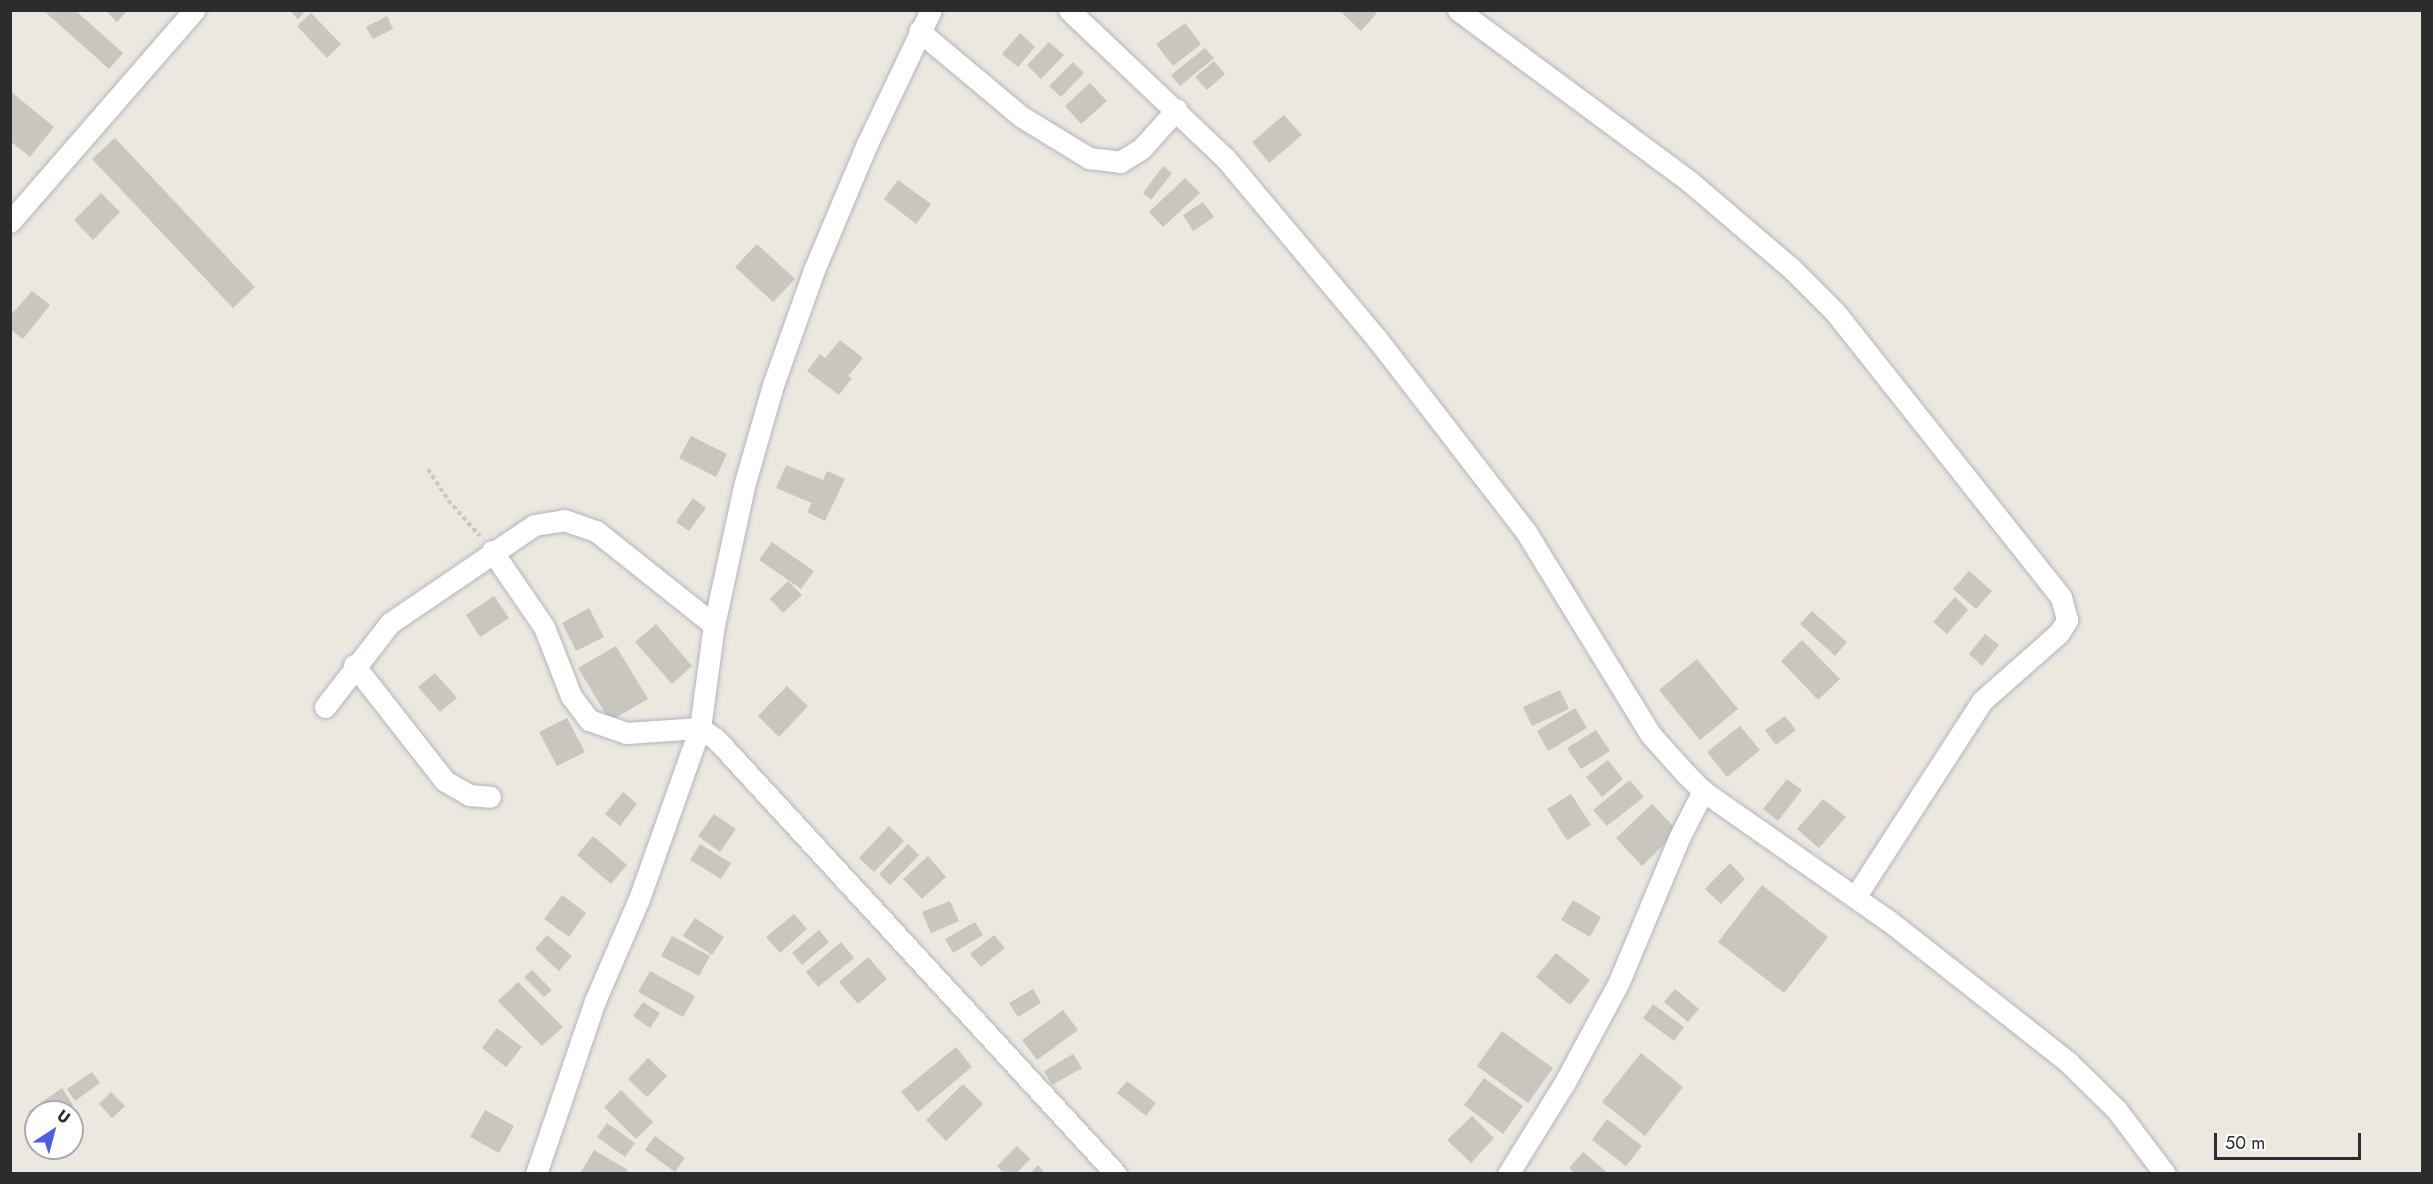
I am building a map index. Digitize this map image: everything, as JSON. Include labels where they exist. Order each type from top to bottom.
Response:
[{"type":"street","points":[[10,222],[194,10]]},
{"type":"street","points":[[536,1173],[595,1001],[639,899],[699,728],[714,626],[744,486],[773,385],[814,270],[919,31],[931,10]]},
{"type":"street","points":[[1070,10],[1177,109],[1260,197],[1457,440],[1526,532],[1651,735],[1703,791],[1855,897],[2068,1062],[2116,1109],[2165,1173]]},
{"type":"street","points":[[1458,10],[1689,181],[1791,268],[1835,312],[2061,597],[2067,620],[2059,633],[1982,701],[1855,897]]},
{"type":"street","points":[[919,31],[1023,117],[1089,159],[1120,162],[1142,148],[1177,109]]},
{"type":"street","points":[[325,707],[354,665],[390,623],[492,551],[534,525],[564,520],[584,525],[621,549],[714,626]]},
{"type":"street","points":[[492,551],[544,627],[571,696],[589,720],[626,734],[699,728],[728,749],[1116,1173]]},
{"type":"street","points":[[354,665],[445,781],[469,795],[490,797]]},
{"type":"street","points":[[1508,1173],[1565,1083],[1618,984],[1680,836],[1703,791]]},
{"type":"path","points":[[428,470],[448,500],[492,551]]},
{"type":"building","points":[[43,10],[75,10],[123,53],[109,69]]},
{"type":"building","points":[[105,10],[128,10],[117,22]]},
{"type":"building","points":[[289,10],[306,10],[298,19]]},
{"type":"building","points":[[1339,10],[1375,10],[1377,13],[1361,31]]},
{"type":"building","points":[[311,13],[341,44],[327,58],[297,26]]},
{"type":"building","points":[[387,16],[393,29],[373,39],[366,27]]},
{"type":"building","points":[[1185,23],[1201,44],[1173,66],[1156,44]]},
{"type":"building","points":[[1020,33],[1035,47],[1018,67],[1002,54]]},
{"type":"building","points":[[1049,42],[1064,55],[1041,79],[1027,65]]},
{"type":"building","points":[[1205,48],[1214,58],[1180,86],[1171,75]]},
{"type":"building","points":[[1214,61],[1225,74],[1207,90],[1195,77]]},
{"type":"building","points":[[1073,62],[1084,73],[1061,97],[1049,86]]},
{"type":"building","points":[[1090,83],[1107,101],[1081,124],[1065,106]]},
{"type":"building","points":[[10,91],[54,127],[30,157],[10,141]]},
{"type":"building","points":[[1284,115],[1302,135],[1269,163],[1252,142]]},
{"type":"building","points":[[115,138],[255,287],[233,308],[92,159]]},
{"type":"building","points":[[1163,166],[1172,173],[1151,200],[1143,193]]},
{"type":"building","points":[[1185,178],[1200,193],[1163,227],[1149,212]]},
{"type":"building","points":[[898,180],[931,204],[916,224],[884,199]]},
{"type":"building","points":[[101,193],[120,212],[93,240],[74,220]]},
{"type":"building","points":[[1203,202],[1214,217],[1193,231],[1183,215]]},
{"type":"building","points":[[757,244],[795,279],[773,302],[735,267]]},
{"type":"building","points":[[32,291],[50,305],[23,339],[10,329],[10,316]]},
{"type":"building","points":[[840,340],[863,358],[848,376],[852,378],[839,395],[807,371],[820,354],[825,358]]},
{"type":"building","points":[[691,436],[727,454],[716,477],[679,458]]},
{"type":"building","points":[[786,465],[823,480],[827,471],[845,479],[825,521],[807,512],[812,503],[776,488]]},
{"type":"building","points":[[693,498],[706,508],[689,531],[676,522]]},
{"type":"building","points":[[772,542],[814,571],[801,589],[759,560]]},
{"type":"building","points":[[1969,571],[1992,591],[1976,609],[1953,589]]},
{"type":"building","points":[[788,581],[802,595],[783,613],[770,599]]},
{"type":"building","points":[[494,596],[509,618],[480,637],[466,615]]},
{"type":"building","points":[[1955,597],[1968,610],[1947,634],[1933,622]]},
{"type":"building","points":[[589,608],[604,637],[576,651],[562,623]]},
{"type":"building","points":[[1812,611],[1847,642],[1835,656],[1800,624]]},
{"type":"building","points":[[656,624],[692,666],[672,684],[635,642]]},
{"type":"building","points":[[1985,634],[1999,645],[1982,666],[1969,654]]},
{"type":"building","points":[[1802,640],[1840,679],[1818,700],[1781,661]]},
{"type":"building","points":[[616,646],[648,699],[610,721],[578,668]]},
{"type":"building","points":[[1697,659],[1738,709],[1700,740],[1659,690]]},
{"type":"building","points":[[435,673],[457,698],[440,712],[418,687]]},
{"type":"building","points":[[787,686],[808,706],[779,737],[758,716]]},
{"type":"building","points":[[1560,690],[1569,709],[1532,726],[1523,707]]},
{"type":"building","points":[[1575,708],[1587,728],[1548,751],[1537,731]]},
{"type":"building","points":[[1785,716],[1796,730],[1776,745],[1765,730]]},
{"type":"building","points":[[567,718],[585,752],[557,766],[539,732]]},
{"type":"building","points":[[1740,726],[1760,750],[1727,777],[1707,752]]},
{"type":"building","points":[[1596,730],[1610,751],[1581,769],[1567,748]]},
{"type":"building","points":[[1608,760],[1623,779],[1602,797],[1586,777]]},
{"type":"building","points":[[1787,779],[1802,790],[1778,821],[1763,809]]},
{"type":"building","points":[[1630,780],[1644,797],[1607,826],[1593,810]]},
{"type":"building","points":[[623,792],[637,804],[620,826],[605,814]]},
{"type":"building","points":[[1571,794],[1591,825],[1567,840],[1547,809]]},
{"type":"building","points":[[1823,799],[1846,817],[1819,848],[1797,829]]},
{"type":"building","points":[[1652,804],[1678,831],[1642,866],[1616,838]]},
{"type":"building","points":[[714,814],[736,829],[720,852],[698,836]]},
{"type":"building","points":[[889,826],[904,841],[874,872],[859,858]]},
{"type":"building","points":[[593,836],[627,865],[611,884],[577,855]]},
{"type":"building","points":[[700,844],[731,863],[721,879],[690,860]]},
{"type":"building","points":[[908,844],[919,855],[890,885],[879,874]]},
{"type":"building","points":[[928,856],[946,877],[922,899],[903,879]]},
{"type":"building","points":[[1730,863],[1745,879],[1721,904],[1705,889]]},
{"type":"building","points":[[1762,885],[1828,937],[1784,993],[1718,942]]},
{"type":"building","points":[[562,895],[586,913],[569,937],[544,919]]},
{"type":"building","points":[[1573,900],[1601,917],[1590,937],[1561,920]]},
{"type":"building","points":[[950,901],[959,921],[931,933],[922,912]]},
{"type":"building","points":[[794,914],[807,929],[780,953],[766,937]]},
{"type":"building","points":[[695,918],[724,937],[712,955],[683,936]]},
{"type":"building","points":[[975,922],[983,935],[953,953],[945,939]]},
{"type":"building","points":[[819,930],[829,942],[802,965],[792,953]]},
{"type":"building","points":[[547,935],[572,956],[559,971],[535,949]]},
{"type":"building","points":[[994,935],[1005,948],[981,967],[970,954]]},
{"type":"building","points":[[672,936],[710,956],[699,976],[661,956]]},
{"type":"building","points":[[841,942],[854,958],[818,987],[806,972]]},
{"type":"building","points":[[1556,953],[1590,980],[1570,1005],[1536,977]]},
{"type":"building","points":[[868,957],[887,979],[858,1004],[839,982]]},
{"type":"building","points":[[532,970],[552,990],[544,997],[524,977]]},
{"type":"building","points":[[650,971],[695,996],[683,1017],[638,992]]},
{"type":"building","points":[[518,982],[563,1027],[542,1046],[498,1001]]},
{"type":"building","points":[[1033,989],[1041,1003],[1018,1017],[1009,1003]]},
{"type":"building","points":[[1675,989],[1699,1009],[1688,1022],[1664,1002]]},
{"type":"building","points":[[643,1002],[660,1013],[650,1028],[633,1016]]},
{"type":"building","points":[[1653,1004],[1684,1027],[1674,1041],[1643,1018]]},
{"type":"building","points":[[1063,1010],[1078,1030],[1037,1060],[1022,1040]]},
{"type":"building","points":[[497,1028],[522,1047],[506,1067],[482,1048]]},
{"type":"building","points":[[1502,1031],[1553,1068],[1528,1103],[1477,1066]]},
{"type":"building","points":[[956,1047],[972,1067],[918,1112],[901,1092]]},
{"type":"building","points":[[1641,1053],[1683,1087],[1645,1136],[1602,1102]]},
{"type":"building","points":[[1073,1054],[1082,1068],[1052,1085],[1044,1071]]},
{"type":"building","points":[[648,1058],[667,1076],[647,1097],[628,1079]]},
{"type":"building","points":[[92,1072],[100,1083],[76,1100],[67,1089]]},
{"type":"building","points":[[1484,1078],[1523,1106],[1503,1134],[1464,1105]]},
{"type":"building","points":[[1127,1081],[1156,1103],[1146,1116],[1117,1093]]},
{"type":"building","points":[[963,1084],[983,1104],[946,1141],[926,1120]]},
{"type":"building","points":[[62,1088],[70,1100],[45,1100]]},
{"type":"building","points":[[621,1090],[653,1122],[636,1139],[604,1107]]},
{"type":"building","points":[[111,1092],[125,1106],[112,1118],[99,1104]]},
{"type":"building","points":[[485,1110],[514,1126],[499,1153],[470,1137]]},
{"type":"building","points":[[1472,1116],[1494,1138],[1471,1163],[1447,1140]]},
{"type":"building","points":[[1607,1119],[1642,1146],[1626,1166],[1592,1140]]},
{"type":"building","points":[[607,1123],[635,1143],[625,1157],[597,1137]]},
{"type":"building","points":[[655,1136],[685,1158],[675,1172],[645,1150]]},
{"type":"building","points":[[1017,1146],[1030,1159],[1016,1174],[1004,1174],[997,1166]]},
{"type":"building","points":[[594,1150],[628,1170],[626,1174],[581,1172]]},
{"type":"building","points":[[1583,1152],[1609,1174],[1575,1174],[1569,1168]]},
{"type":"building","points":[[1038,1165],[1046,1174],[1030,1174]]}]
